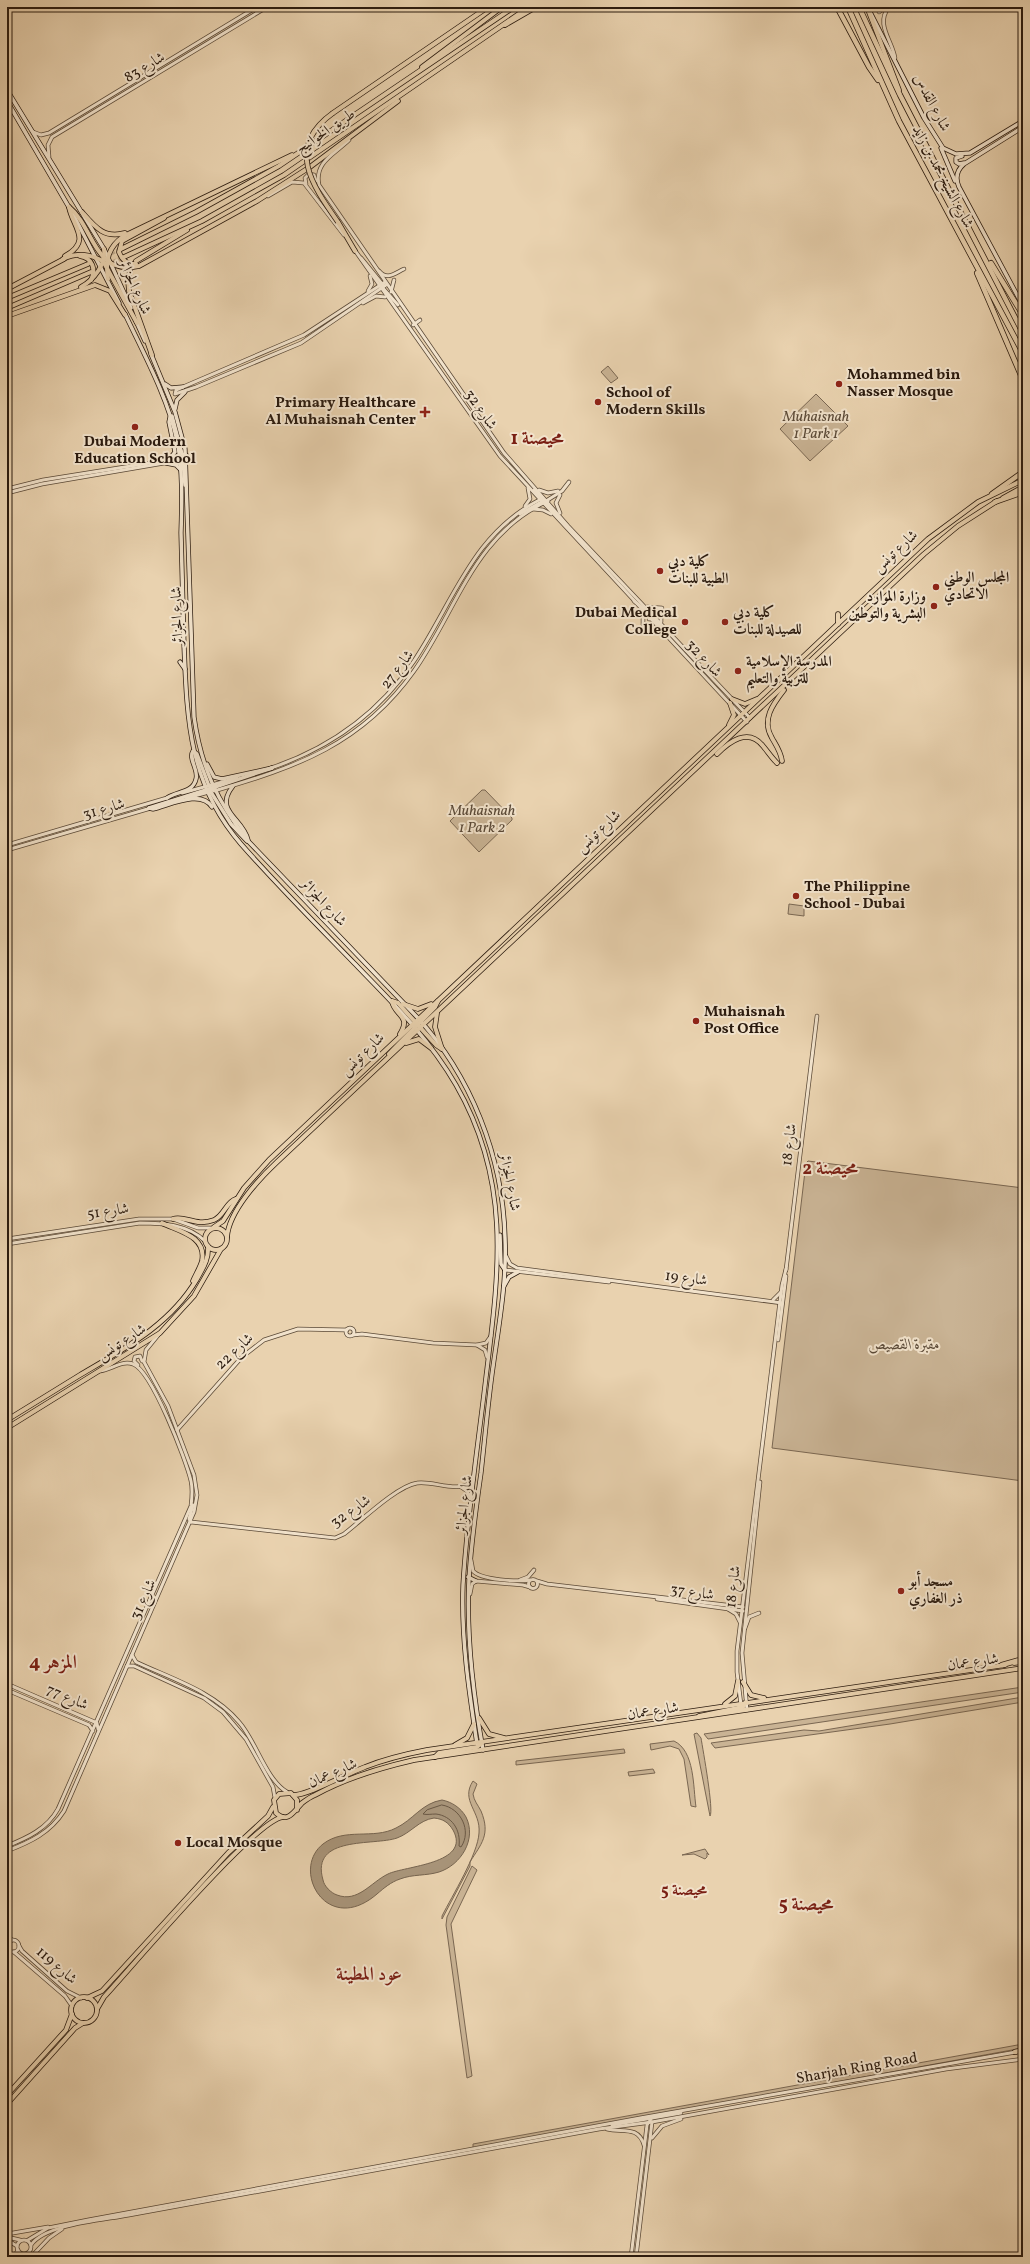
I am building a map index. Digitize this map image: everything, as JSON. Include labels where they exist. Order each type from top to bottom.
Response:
[{"type":"highway","points":[[837,7],[871,70],[882,84]]},
{"type":"highway","name":"شارع الشيخ محمد بن زايد","points":[[848,7],[899,121],[1023,354]]},
{"type":"highway","name":"شارع الشيخ محمد بن زايد","points":[[859,7],[900,95],[982,250],[1023,333]]},
{"type":"highway","points":[[982,250],[1023,315]]},
{"type":"highway","points":[[970,256],[1023,380]]},
{"type":"highway","points":[[992,494],[1023,472]]},
{"type":"highway","points":[[995,502],[1023,492]]},
{"type":"highway","points":[[1002,1665],[1023,1659]]},
{"type":"highway","points":[[1015,2052],[1023,2050]]},
{"type":"main road","points":[[355,251],[338,222],[312,185],[307,165],[311,139],[323,122],[333,113],[488,7]]},
{"type":"main road","points":[[418,72],[431,60],[502,7]]},
{"type":"main road","name":"طريق الخوانيج","points":[[121,248],[196,212],[306,149],[514,7]]},
{"type":"main road","name":"طريق الخوانيج","points":[[124,257],[202,220],[284,175],[424,81],[529,7]]},
{"type":"main road","points":[[499,28],[536,7]]},
{"type":"main road","points":[[868,8],[895,77],[900,95]]},
{"type":"main road","name":"شارع القدس","points":[[868,8],[937,142],[948,151],[960,154],[970,153],[1023,121]]},
{"type":"main road","points":[[7,289],[63,259],[76,254],[88,255],[122,267],[134,267],[257,201],[350,138],[424,81]]},
{"type":"main road","name":"شارع الجزائر","points":[[7,90],[104,249]]},
{"type":"main road","name":"شارع الجزائر","points":[[7,101],[69,207],[108,279],[170,416],[181,459],[180,469],[187,718],[193,751],[209,789],[223,821],[245,849],[341,950],[392,1001]]},
{"type":"main road","points":[[983,146],[971,154],[957,157],[955,161],[959,164],[970,159],[1023,127]]},
{"type":"main road","points":[[937,142],[957,183],[1023,306]]},
{"type":"main road","points":[[82,212],[94,226],[106,234],[118,235],[133,230],[306,149]]},
{"type":"main road","points":[[957,183],[958,170],[970,159]]},
{"type":"main road","points":[[69,207],[77,215],[106,261],[137,323]]},
{"type":"main road","points":[[54,264],[57,260],[72,250],[78,240],[78,228],[69,207]]},
{"type":"main road","points":[[164,252],[134,265],[124,261],[118,252],[120,245],[126,238],[159,221],[174,211]]},
{"type":"main road","points":[[136,261],[202,220]]},
{"type":"main road","points":[[69,294],[91,280],[100,266],[106,261],[113,245],[133,230]]},
{"type":"main road","points":[[104,249],[108,279]]},
{"type":"main road","points":[[63,259],[78,256],[87,258],[94,270],[91,280]]},
{"type":"main road","points":[[7,298],[88,264]]},
{"type":"main road","points":[[130,271],[128,280],[130,291],[152,356]]},
{"type":"main road","points":[[7,308],[91,272]]},
{"type":"main road","points":[[7,316],[90,286],[103,287],[112,293],[125,315]]},
{"type":"main road","name":"شارع الجزائر","points":[[137,323],[175,412],[186,455],[192,676],[196,730],[209,789],[248,841],[403,1004],[418,1024],[431,1048],[456,1085],[477,1129],[493,1184],[498,1232],[498,1273],[474,1477],[466,1555],[463,1612],[465,1660],[474,1724],[480,1747]]},
{"type":"main road","points":[[163,382],[171,388],[183,387]]},
{"type":"main road","points":[[175,412],[177,400],[185,392]]},
{"type":"main road","points":[[167,409],[175,422],[182,454],[186,455]]},
{"type":"main road","points":[[155,462],[171,457],[175,452],[169,422],[170,416]]},
{"type":"main road","points":[[181,459],[187,492]]},
{"type":"main road","points":[[166,463],[176,465],[180,469]]},
{"type":"main road","name":"شارع تونس","points":[[227,1237],[229,1226],[235,1215],[261,1179],[402,1044],[438,1000],[745,713],[940,528],[992,494],[1023,480]]},
{"type":"main road","name":"شارع تونس","points":[[213,1228],[223,1221],[237,1199],[264,1165],[396,1040],[439,1010],[693,773],[934,544],[995,502],[1023,487]]},
{"type":"main road","points":[[189,574],[192,570]]},
{"type":"main road","points":[[838,614],[838,624]]},
{"type":"main road","points":[[180,662],[185,670]]},
{"type":"main road","points":[[693,773],[704,766],[731,741],[742,737],[751,738],[759,742],[780,762],[780,753],[768,730],[767,722],[773,704],[789,682]]},
{"type":"main road","points":[[724,732],[734,717],[731,701],[748,703],[763,696]]},
{"type":"main road","points":[[196,730],[198,726]]},
{"type":"main road","points":[[200,750],[211,773],[219,779],[272,768]]},
{"type":"main road","points":[[167,798],[190,789],[196,782],[197,777],[191,756],[193,751]]},
{"type":"main road","points":[[149,808],[272,768]]},
{"type":"main road","points":[[233,786],[226,795],[225,802],[248,841]]},
{"type":"main road","points":[[149,808],[153,809],[201,798],[209,802],[223,821]]},
{"type":"main road","points":[[245,849],[246,854]]},
{"type":"main road","points":[[272,866],[280,868]]},
{"type":"main road","points":[[334,947],[341,950]]},
{"type":"main road","points":[[382,977],[382,982]]},
{"type":"main road","points":[[403,1004],[420,1009],[438,1000]]},
{"type":"main road","points":[[392,1001],[397,1002],[436,1045],[442,1049]]},
{"type":"main road","points":[[392,1001],[404,1022],[396,1040]]},
{"type":"main road","points":[[439,1010],[435,1027],[442,1049]]},
{"type":"main road","points":[[383,1062],[394,1047],[418,1024]]},
{"type":"main road","points":[[402,1044],[418,1039],[431,1048]]},
{"type":"main road","name":"شارع الجزائر","points":[[442,1049],[466,1087],[491,1152],[502,1200],[506,1256],[469,1578],[469,1647],[479,1718],[480,1747]]},
{"type":"main road","points":[[173,1219],[178,1218],[200,1224],[214,1220],[220,1216],[232,1201],[237,1199]]},
{"type":"main road","points":[[162,1223],[191,1235],[197,1241],[202,1260],[192,1286]]},
{"type":"main road","points":[[213,1228],[224,1230],[227,1237],[226,1244],[221,1249],[212,1249],[205,1241],[206,1234],[213,1228]]},
{"type":"main road","points":[[498,1232],[501,1239],[501,1264],[505,1270]]},
{"type":"main road","name":"شارع تونس","points":[[7,1420],[144,1336],[172,1312],[192,1286],[206,1263],[208,1246]]},
{"type":"main road","name":"شارع تونس","points":[[7,1428],[160,1333],[194,1296],[221,1249]]},
{"type":"main road","points":[[503,1289],[509,1277],[518,1272]]},
{"type":"main road","points":[[471,1510],[467,1574],[469,1578],[476,1581]]},
{"type":"main road","name":"شارع عمان","points":[[293,1795],[306,1793],[332,1780],[380,1762],[451,1747],[480,1747],[695,1718],[766,1699],[1023,1662]]},
{"type":"main road","name":"شارع عمان","points":[[297,1810],[308,1799],[356,1776],[398,1764],[480,1747],[510,1738],[720,1706],[744,1706],[1023,1668]]},
{"type":"main road","points":[[990,1672],[1023,1671]]},
{"type":"main road","points":[[720,1706],[734,1697],[738,1681]]},
{"type":"main road","points":[[743,1682],[751,1695],[766,1699]]},
{"type":"main road","points":[[479,1718],[488,1734],[510,1738]]},
{"type":"main road","points":[[451,1747],[467,1738],[474,1724]]},
{"type":"main road","points":[[480,1747],[516,1740],[522,1737]]},
{"type":"main road","points":[[7,2104],[73,2031],[83,2023],[92,2020],[102,1999],[230,1858],[277,1819],[293,1815],[297,1810],[298,1803],[293,1795],[287,1792],[279,1794],[275,1798],[273,1807],[268,1816],[228,1853],[102,1992],[87,1998]]},
{"type":"main road","points":[[273,1807],[276,1813],[283,1817]]},
{"type":"main road","points":[[7,2095],[66,2030],[72,2014],[72,2006],[81,1998],[87,1998],[93,2000],[97,2009]]},
{"type":"main road","points":[[72,2014],[75,2019],[83,2023]]},
{"type":"street","name":"شارع 83","points":[[33,132],[41,135],[49,133],[257,7]]},
{"type":"street","name":"شارع 83","points":[[49,157],[48,143],[52,137],[267,7]]},
{"type":"street","points":[[876,7],[879,12],[887,7]]},
{"type":"street","points":[[887,7],[883,23],[894,58]]},
{"type":"street","points":[[128,91],[127,89],[142,77]]},
{"type":"street","points":[[320,190],[318,176],[322,164],[350,138]]},
{"type":"street","name":"شارع 32","points":[[746,722],[731,701],[646,607],[562,518],[544,501],[526,485],[492,447],[398,310],[387,298],[382,286],[373,266],[320,190],[312,174],[305,177],[306,184],[366,268],[382,286],[392,293],[497,445],[535,487],[544,501],[555,518],[659,629],[731,701],[751,718]]},
{"type":"street","points":[[257,201],[292,182],[298,181],[306,184]]},
{"type":"street","points":[[360,258],[367,263],[382,286],[403,310]]},
{"type":"street","points":[[373,266],[387,276],[404,269]]},
{"type":"street","points":[[363,296],[370,289],[372,284],[366,268]]},
{"type":"street","points":[[392,293],[394,280]]},
{"type":"street","points":[[382,286],[358,305],[301,343],[185,392],[177,395],[174,393],[183,387],[304,335],[363,296],[382,286]]},
{"type":"street","points":[[358,305],[376,296],[387,298]]},
{"type":"street","points":[[398,310],[409,324],[413,325],[420,320]]},
{"type":"street","points":[[7,493],[65,480],[166,463],[181,459],[186,455]]},
{"type":"street","points":[[7,489],[80,473],[181,459]]},
{"type":"street","points":[[65,480],[80,473]]},
{"type":"street","points":[[522,480],[568,526]]},
{"type":"street","points":[[515,519],[523,512],[562,491],[569,482]]},
{"type":"street","points":[[519,511],[530,499],[531,494],[526,485]]},
{"type":"street","points":[[535,487],[546,493],[558,491]]},
{"type":"street","points":[[560,495],[556,505],[562,518]]},
{"type":"street","name":"شارع 27","points":[[209,789],[233,786],[267,776],[310,759],[331,748],[361,726],[388,702],[422,658],[476,564],[491,545],[515,519],[532,510],[544,501]]},
{"type":"street","name":"شارع 27","points":[[272,768],[310,753],[338,738],[369,713],[390,692],[420,652],[470,563],[495,533],[519,511],[544,501]]},
{"type":"street","points":[[532,510],[546,511],[555,518]]},
{"type":"street","points":[[632,600],[651,616],[655,617]]},
{"type":"street","points":[[646,607],[662,609],[661,624]]},
{"type":"street","points":[[643,612],[644,626],[659,629]]},
{"type":"street","points":[[650,619],[653,619],[676,640]]},
{"type":"street","points":[[286,763],[288,759]]},
{"type":"street","name":"شارع 31","points":[[7,845],[167,798],[209,789]]},
{"type":"street","points":[[149,800],[153,802]]},
{"type":"street","name":"شارع 31","points":[[7,850],[149,808]]},
{"type":"street","name":"شارع 18","points":[[744,1706],[738,1681],[737,1656],[740,1623],[782,1302],[816,1016]]},
{"type":"street","name":"شارع 51","points":[[7,1239],[128,1220],[173,1219],[198,1228],[213,1228]]},
{"type":"street","name":"شارع 51","points":[[7,1244],[132,1224],[162,1223],[195,1233],[205,1241]]},
{"type":"street","name":"شارع 19","points":[[506,1256],[510,1264],[517,1268],[782,1302]]},
{"type":"street","name":"شارع 18","points":[[777,1341],[782,1290],[786,1269]]},
{"type":"street","name":"شارع 19","points":[[505,1270],[610,1281]]},
{"type":"street","points":[[780,1310],[773,1301],[782,1290]]},
{"type":"street","points":[[362,1334],[350,1328],[347,1332],[353,1335],[362,1334],[433,1343],[477,1345],[487,1342],[492,1332]]},
{"type":"street","name":"شارع 22","points":[[177,1430],[184,1420],[242,1357],[264,1340],[298,1329],[347,1332]]},
{"type":"street","points":[[353,1335],[354,1330]]},
{"type":"street","name":"شارع 31","points":[[7,1851],[43,1834],[58,1820],[66,1806],[191,1522],[197,1499],[196,1481],[163,1397],[144,1362],[145,1352],[160,1333]]},
{"type":"street","points":[[477,1345],[486,1351],[488,1361]]},
{"type":"street","points":[[146,1379],[143,1371],[134,1362],[135,1356],[141,1357],[149,1372]]},
{"type":"street","name":"شارع 31","points":[[7,1846],[26,1838],[46,1825],[56,1813],[188,1514],[192,1493],[190,1476],[167,1418],[146,1379],[138,1367],[129,1363],[100,1371]]},
{"type":"street","points":[[172,1418],[177,1421],[184,1420]]},
{"type":"street","name":"شارع 18","points":[[744,1706],[742,1653],[761,1466]]},
{"type":"street","points":[[461,1486],[469,1484],[474,1477]]},
{"type":"street","name":"شارع 32","points":[[191,1522],[335,1538],[344,1534],[410,1485],[426,1482],[461,1486]]},
{"type":"street","points":[[461,1486],[468,1492],[472,1501]]},
{"type":"street","points":[[191,1522],[189,1518],[194,1501],[192,1493]]},
{"type":"street","points":[[193,1515],[196,1521],[201,1524]]},
{"type":"street","points":[[188,1528],[193,1525],[201,1524]]},
{"type":"street","points":[[468,1599],[472,1584],[476,1581],[524,1585],[530,1587],[530,1580],[514,1580],[478,1575],[473,1570],[471,1555]]},
{"type":"street","points":[[164,1583],[167,1570],[165,1567]]},
{"type":"street","points":[[514,1580],[526,1578],[534,1570]]},
{"type":"street","name":"شارع 37","points":[[530,1580],[547,1584],[742,1609]]},
{"type":"street","points":[[537,1581],[537,1586]]},
{"type":"street","name":"شارع 37","points":[[530,1587],[547,1584]]},
{"type":"street","name":"شارع 37","points":[[636,1595],[689,1605],[746,1609]]},
{"type":"street","points":[[727,1608],[736,1614],[740,1623]]},
{"type":"street","points":[[745,1628],[750,1617],[759,1613]]},
{"type":"street","points":[[129,1648],[124,1662],[127,1666],[141,1670],[200,1696],[223,1712],[246,1739],[273,1787],[275,1798]]},
{"type":"street","points":[[132,1654],[136,1662],[201,1691],[226,1708],[244,1728],[277,1783],[287,1792]]},
{"type":"street","points":[[125,1670],[131,1668],[141,1670]]},
{"type":"street","name":"شارع 77","points":[[7,1684],[96,1723]]},
{"type":"street","name":"شارع 77","points":[[8,1690],[89,1726],[93,1731]]},
{"type":"street","points":[[43,1705],[50,1707],[53,1704]]},
{"type":"street","points":[[96,1723],[99,1726],[97,1735]]},
{"type":"street","points":[[14,1848],[12,1845],[26,1838]]},
{"type":"street","points":[[7,1936],[12,1940],[17,1941],[19,1946],[14,1952],[9,1950],[7,1945],[12,1940]]},
{"type":"street","name":"شارع 119","points":[[19,1946],[67,1992],[81,1998]]},
{"type":"street","name":"شارع 119","points":[[14,1952],[65,1996],[72,2006]]},
{"type":"street","name":"Sharjah Ring Road","points":[[703,2108],[1015,2052]]},
{"type":"street","points":[[20,2257],[30,2251],[32,2245],[44,2233],[66,2228],[606,2128],[983,2064],[1023,2059]]},
{"type":"street","points":[[596,2127],[650,2121],[703,2108]]},
{"type":"street","points":[[7,2236],[703,2108]]},
{"type":"street","points":[[649,2146],[653,2135],[662,2126],[704,2112]]},
{"type":"street","points":[[636,2257],[649,2146],[650,2121]]},
{"type":"street","points":[[631,2257],[644,2149],[650,2121]]},
{"type":"street","points":[[606,2128],[635,2132],[642,2140],[644,2149]]},
{"type":"street","points":[[7,2236],[20,2240],[28,2240],[52,2227]]},
{"type":"street","points":[[31,2257],[53,2234],[66,2228]]},
{"type":"street","points":[[7,2240],[24,2254]]},
{"type":"street","points":[[14,2257],[20,2240]]},
{"type":"street","points":[[28,2240],[32,2245]]},
{"type":"green space","points":[[608,366],[618,378],[611,383],[601,372]]},
{"type":"green space","name":"Muhaisnah 1 Park 1","points":[[816,394],[848,426],[810,461],[780,429]]},
{"type":"green space","name":"Muhaisnah 1 Park 2","points":[[482,790],[485,790],[512,818],[512,820],[479,852],[450,821]]},
{"type":"green space","points":[[789,904],[804,906],[804,916],[788,914]]},
{"type":"green space","name":"مقبرة القصيص","points":[[808,1161],[1023,1188],[1023,1481],[772,1448],[806,1163]]},
{"type":"green space","points":[[1023,1687],[1023,1692],[708,1739],[704,1734]]},
{"type":"green space","points":[[1023,1697],[1023,1702],[890,1724],[715,1748],[711,1743],[804,1730],[819,1731]]},
{"type":"green space","points":[[697,1733],[701,1738],[706,1767],[711,1803],[710,1816],[694,1734]]},
{"type":"green space","points":[[674,1741],[681,1746],[686,1753],[692,1770],[696,1807],[691,1806],[684,1759],[679,1749],[670,1746],[651,1750],[650,1744]]},
{"type":"green space","points":[[624,1749],[625,1753],[516,1765],[516,1761]]},
{"type":"green space","points":[[653,1769],[655,1773],[629,1776],[628,1772]]},
{"type":"green space","points":[[473,1781],[477,1784],[473,1794],[484,1819],[485,1833],[481,1844],[470,1862],[478,1842],[479,1833],[479,1825],[469,1794]]},
{"type":"green space","points":[[705,1849],[709,1855],[707,1853],[707,1857],[705,1859],[694,1854],[682,1855]]},
{"type":"green space","points":[[470,1862],[470,1866],[442,1919],[442,1916]]},
{"type":"green space","points":[[472,1866],[477,1870],[451,1924],[472,2076],[467,2078],[446,1925],[447,1917]]},
{"type":"green space","points":[[1023,2044],[1023,2048],[473,2148],[473,2144]]},
{"type":"water","points":[[442,1800],[456,1806],[462,1811],[469,1825],[470,1834],[465,1850],[454,1864],[439,1872],[410,1876],[397,1880],[359,1905],[343,1908],[329,1904],[319,1895],[312,1883],[310,1869],[314,1855],[323,1844],[340,1836],[378,1833],[396,1828],[423,1808]],"holes":[[[437,1818],[445,1821],[449,1825],[453,1830],[456,1841],[453,1850],[445,1857],[421,1866],[388,1874],[358,1894],[351,1896],[345,1897],[332,1893],[325,1885],[322,1866],[326,1856],[335,1849],[346,1845],[397,1838],[424,1821]]]},
{"type":"tunnel","points":[[89,263],[121,249]]},
{"type":"tunnel","points":[[91,272],[124,257]]},
{"type":"place","name":"Mohammed bin Nasser Mosque","points":[[839,384]]},
{"type":"place","name":"School of Modern Skills","points":[[598,402]]},
{"type":"place","name":"Primary Healthcare Al Muhaisnah Center","points":[[425,412]]},
{"type":"place","name":"Dubai Modern Education School","points":[[135,427]]},
{"type":"place","name":"كلية دبي الطبية للبنات","points":[[660,571]]},
{"type":"place","name":"المجلس الوطني الاتحادي","points":[[936,587]]},
{"type":"place","name":"وزارة الموارد البشرية والتوطين","points":[[934,606]]},
{"type":"place","name":"Dubai Medical College","points":[[685,622]]},
{"type":"place","name":"كلية دبي للصيدلة للبنات","points":[[725,622]]},
{"type":"place","name":"المدرسة الإسلامية للتربية والتعليم","points":[[738,671]]},
{"type":"place","name":"The Philippine School - Dubai","points":[[796,896]]},
{"type":"place","name":"Muhaisnah Post Office","points":[[696,1021]]},
{"type":"place","name":"مسجد أبو ذر الغفاري","points":[[901,1591]]},
{"type":"place","name":"Local Mosque","points":[[178,1843]]},
{"type":"district","name":"محيصنة 1","points":[[537,439]]},
{"type":"district","name":"محيصنة 2","points":[[830,1169]]},
{"type":"district","name":"المزهر 4","points":[[53,1663]]},
{"type":"district","name":"محيصنة 5","points":[[684,1891]]},
{"type":"district","name":"محيصنة 5","points":[[806,1905]]},
{"type":"district","name":"عود المطينة","points":[[369,1975]]}]
